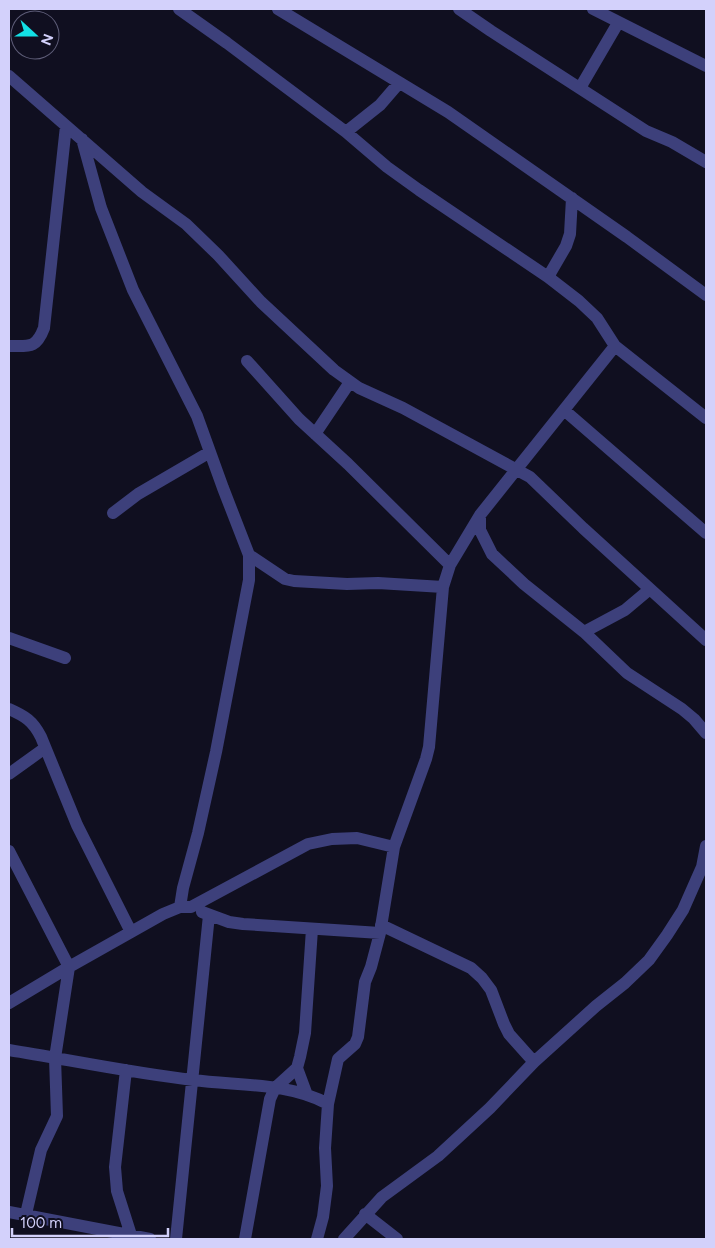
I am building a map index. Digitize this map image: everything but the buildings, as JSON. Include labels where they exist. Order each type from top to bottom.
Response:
[{"type":"street","points":[[178,9],[227,43],[346,132],[419,190],[548,277],[579,301],[597,318],[615,346],[706,418]]},
{"type":"street","points":[[278,9],[448,112],[572,198],[706,295]]},
{"type":"street","points":[[460,9],[646,131],[672,142],[706,162]]},
{"type":"street","points":[[593,9],[706,66]]},
{"type":"street","points":[[580,88],[618,22]]},
{"type":"street","points":[[9,76],[142,192],[186,224],[218,255],[261,302],[350,382],[370,394],[419,416],[538,483],[583,528],[706,640]]},
{"type":"street","points":[[346,132],[380,105],[399,83]]},
{"type":"street","points":[[9,346],[29,346],[35,344],[44,328],[66,126]]},
{"type":"street","points":[[82,139],[101,208],[133,290],[197,416],[249,554],[249,580],[216,752],[198,833],[183,888],[186,907]]},
{"type":"street","points":[[548,277],[566,246],[570,234],[572,198]]},
{"type":"street","points":[[317,1239],[323,1217],[327,1186],[325,1148],[328,1104],[338,1059],[355,1044],[358,1037],[365,982],[381,929],[394,847],[429,748],[443,587],[450,565],[480,515],[615,346]]},
{"type":"street","points":[[248,361],[299,419],[450,565]]},
{"type":"street","points":[[315,434],[350,382]]},
{"type":"street","points":[[564,410],[706,533]]},
{"type":"street","points":[[113,513],[138,494],[210,452]]},
{"type":"street","points":[[480,515],[480,530],[492,554],[524,584],[584,632],[627,673],[694,718],[706,733]]},
{"type":"street","points":[[249,554],[285,579],[294,581],[443,587]]},
{"type":"street","points":[[584,632],[625,610],[650,589]]},
{"type":"street","points":[[9,638],[65,658]]},
{"type":"street","points":[[9,709],[19,713],[35,724],[77,825],[131,932]]},
{"type":"street","points":[[9,774],[45,748]]},
{"type":"street","points":[[9,1004],[131,932],[186,907],[308,844],[332,839],[356,838],[394,847]]},
{"type":"street","points":[[344,1239],[382,1197],[438,1156],[465,1132],[534,1062],[649,960],[687,902],[702,867],[706,846]]},
{"type":"street","points":[[9,851],[69,967],[55,1058],[57,1116],[41,1150],[26,1214]]},
{"type":"street","points":[[186,907],[229,922],[243,924],[312,929],[381,929],[450,958],[470,968],[491,990],[509,1034],[534,1062]]},
{"type":"street","points":[[176,1239],[209,915]]},
{"type":"street","points":[[307,1095],[297,1068],[305,1033],[312,929]]},
{"type":"street","points":[[9,1050],[192,1080],[275,1088],[307,1095],[328,1104]]},
{"type":"street","points":[[246,1239],[266,1112],[275,1088],[297,1068]]},
{"type":"street","points":[[126,1070],[115,1167],[117,1191],[131,1235]]},
{"type":"street","points":[[9,1212],[150,1239]]},
{"type":"street","points":[[365,1214],[397,1239]]}]
